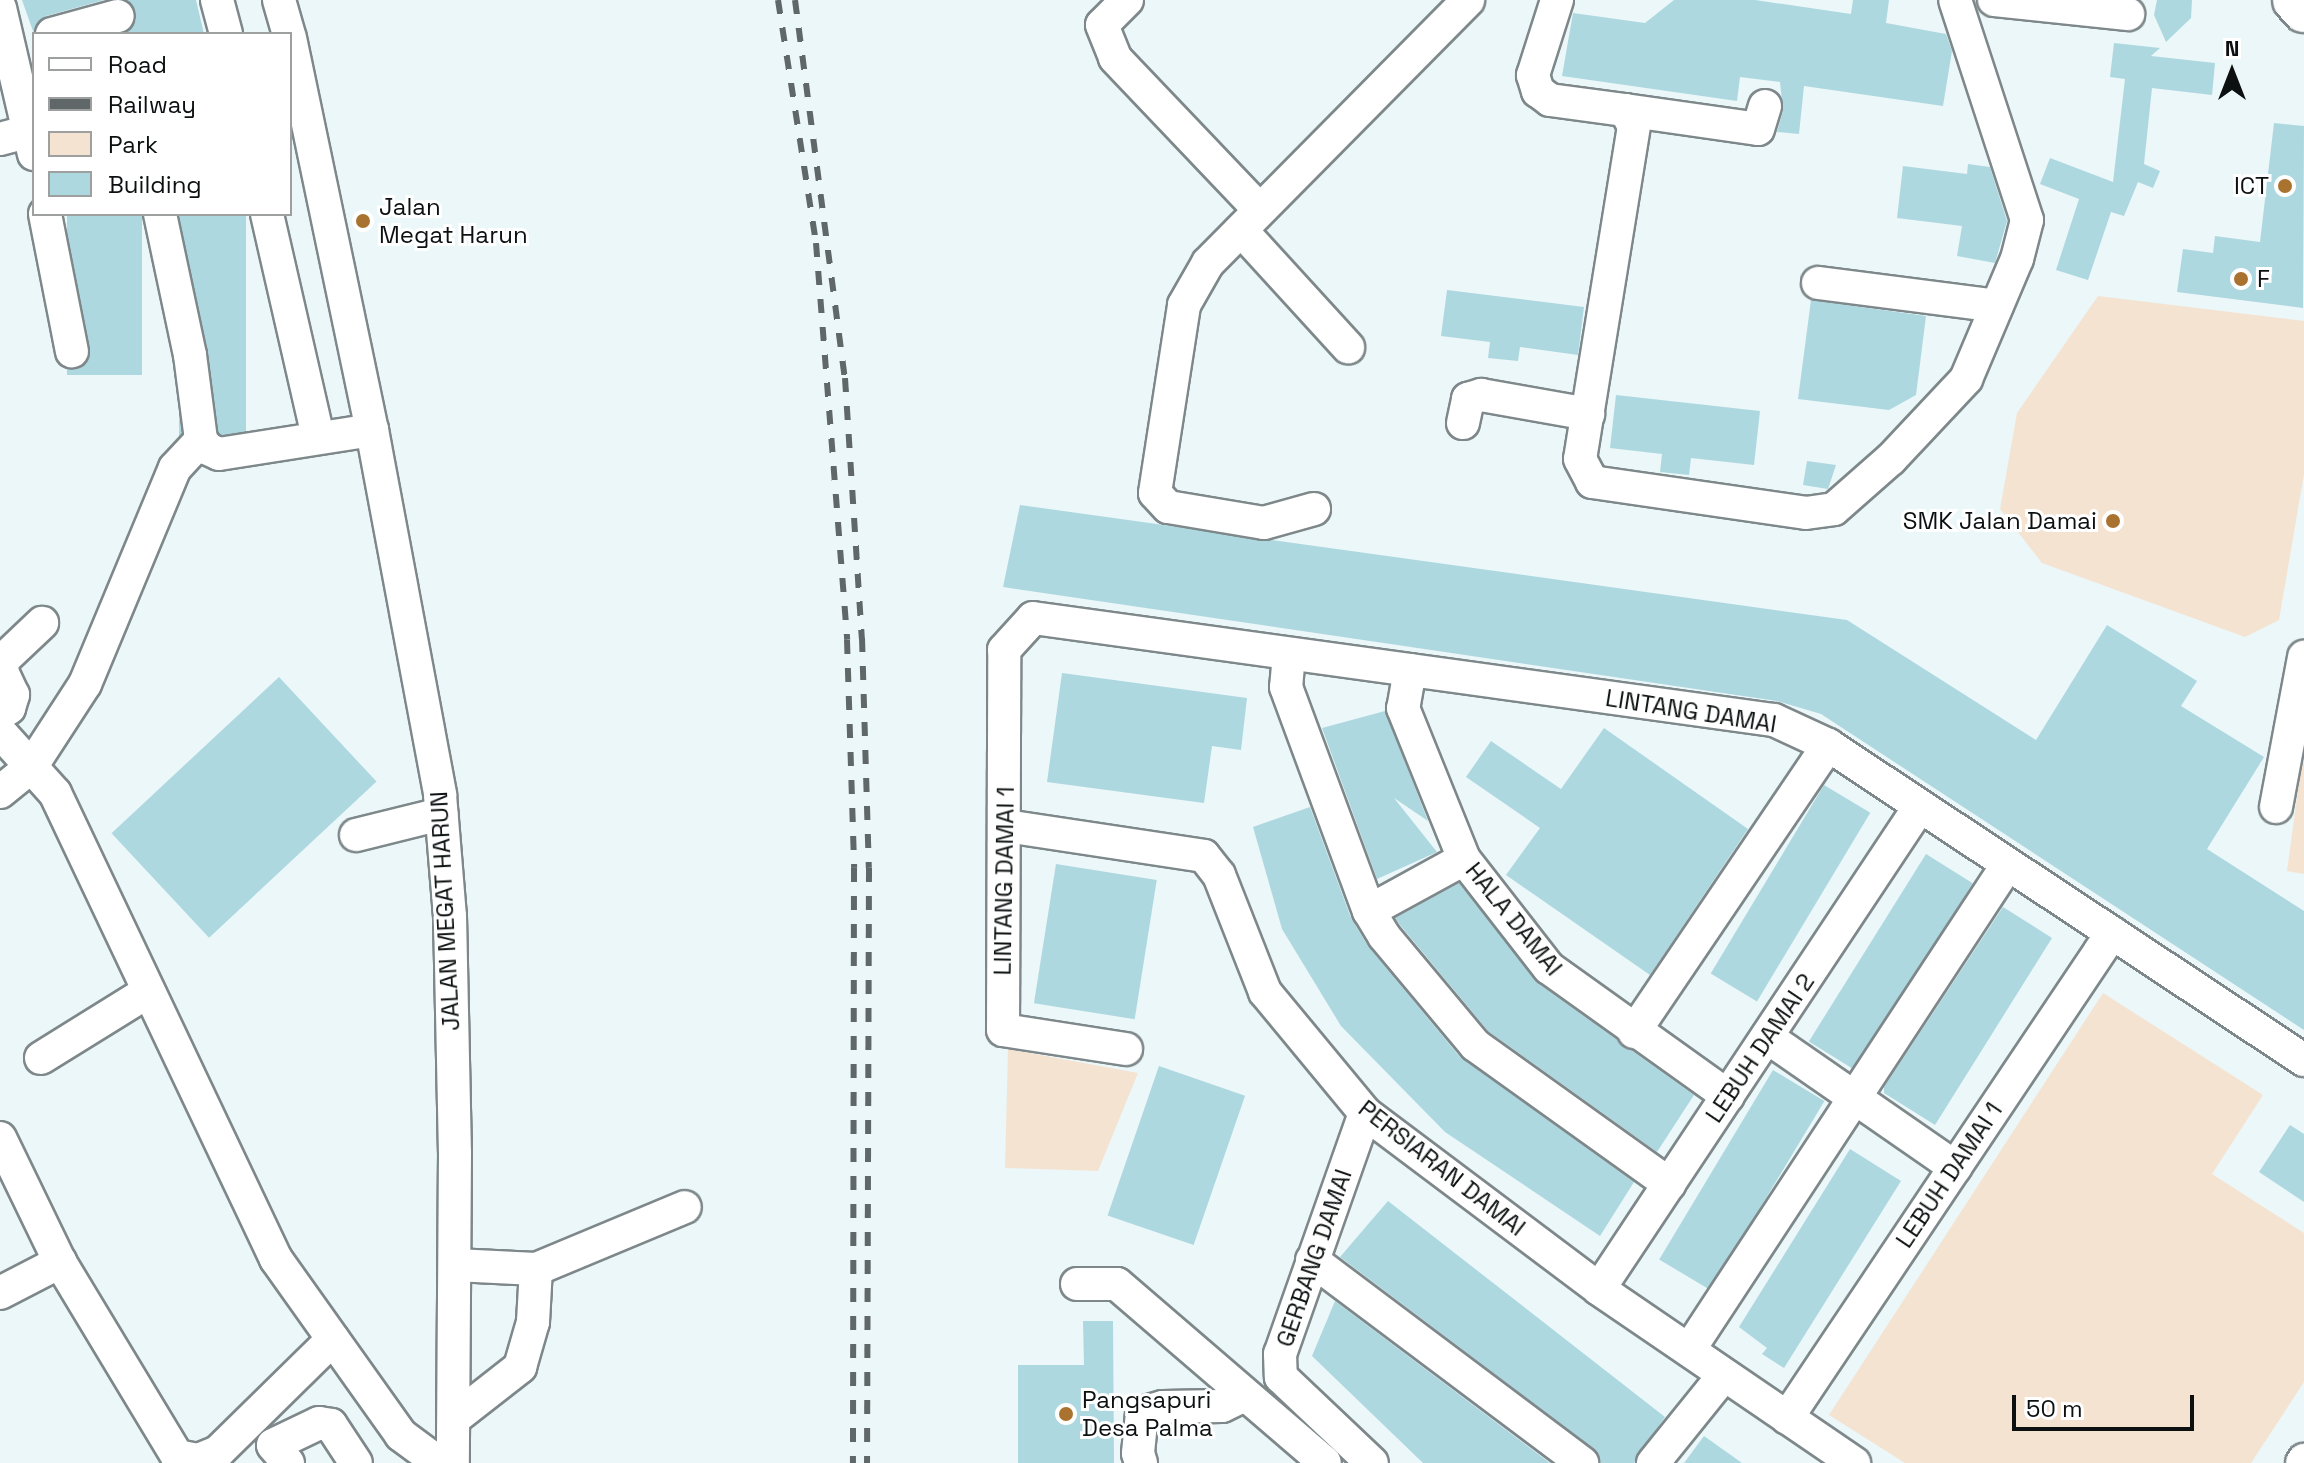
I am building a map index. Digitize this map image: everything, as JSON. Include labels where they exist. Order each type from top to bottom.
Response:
[{"type":"main road","points":[[2294,0],[2304,11]]},
{"type":"street","points":[[217,0],[225,32]]},
{"type":"street","name":"JALAN MEGAT HARUN","points":[[279,0],[288,32]]},
{"type":"street","points":[[1127,0],[1102,25],[1115,58],[1250,220],[1348,347]]},
{"type":"street","points":[[1314,509],[1264,523],[1168,507],[1155,493],[1184,305],[1208,263],[1468,0]]},
{"type":"street","points":[[1557,0],[1533,75],[1538,91],[1550,100],[1758,129],[1765,106]]},
{"type":"street","points":[[1625,110],[1634,126],[1580,459],[1592,482],[1806,513],[1834,509],[1891,459],[1966,379],[1997,306],[2027,220],[1955,0]]},
{"type":"street","points":[[1994,0],[2128,14]]},
{"type":"street","points":[[0,8],[22,42],[21,141]]},
{"type":"street","points":[[60,32],[118,17]]},
{"type":"street","name":"JALAN MEGAT HARUN","points":[[292,50],[372,430],[441,814],[450,916],[455,1265],[453,1463]]},
{"type":"street","points":[[45,216],[72,351]]},
{"type":"street","points":[[160,216],[190,355],[201,440],[219,454],[372,430]]},
{"type":"street","points":[[267,216],[318,437]]},
{"type":"street","points":[[1818,283],[1997,306]]},
{"type":"street","points":[[1463,423],[1468,399],[1481,395],[1588,414]]},
{"type":"street","points":[[0,792],[31,767],[85,684],[175,468],[201,440]]},
{"type":"street","name":"LINTANG DAMAI","points":[[1033,618],[1774,720],[1828,745],[2304,1060]]},
{"type":"street","name":"LINTANG DAMAI 1","points":[[1033,618],[1004,650],[1006,826],[1003,1030],[1126,1049]]},
{"type":"street","points":[[0,714],[9,708],[13,695],[2,671],[3,660],[42,623]]},
{"type":"street","points":[[1289,654],[1286,687],[1369,911],[1475,1045],[1669,1184]]},
{"type":"street","points":[[2276,807],[2304,657]]},
{"type":"street","name":"HALA DAMAI","points":[[1410,670],[1403,708],[1464,859],[1549,968],[1634,1032],[1728,1096]]},
{"type":"street","points":[[0,732],[55,793],[146,993],[276,1259],[401,1435],[439,1463]]},
{"type":"street","points":[[1634,1032],[1828,745]]},
{"type":"street","name":"LEBUH DAMAI 2","points":[[1599,1289],[1920,806]]},
{"type":"street","points":[[356,835],[441,814]]},
{"type":"street","name":"PERSIARAN DAMAI","points":[[1006,826],[1204,856],[1219,875],[1265,992],[1365,1113],[1599,1289],[1854,1463]]},
{"type":"street","points":[[1369,911],[1464,859]]},
{"type":"street","points":[[1689,1350],[2008,864]]},
{"type":"street","name":"LEBUH DAMAI 1","points":[[1787,1418],[2112,933]]},
{"type":"street","points":[[41,1058],[146,993]]},
{"type":"street","points":[[1767,1037],[1955,1167]]},
{"type":"street","name":"GERBANG DAMAI","points":[[1365,1113],[1280,1354],[1281,1377],[1372,1463]]},
{"type":"street","points":[[0,1138],[60,1262],[177,1456],[198,1460],[218,1452],[333,1339]]},
{"type":"street","points":[[455,1265],[536,1269],[685,1207]]},
{"type":"street","points":[[1312,1260],[1582,1463]]},
{"type":"street","points":[[0,1293],[60,1262]]},
{"type":"street","points":[[455,1418],[520,1367],[533,1322],[536,1269]]},
{"type":"street","points":[[1077,1284],[1117,1284],[1325,1463]]},
{"type":"street","points":[[1653,1463],[1724,1375]]},
{"type":"street","points":[[1141,1463],[1138,1453],[1142,1413],[1163,1407],[1222,1406],[1245,1395]]},
{"type":"street","points":[[288,1463],[273,1445],[319,1423],[331,1425],[356,1463]]},
{"type":"green space","points":[[2098,296],[2304,321],[2304,474],[2279,620],[2245,637],[2042,563],[2000,509],[2017,413]]},
{"type":"green space","points":[[2304,760],[2304,874],[2287,871]]},
{"type":"green space","points":[[2103,993],[2263,1095],[2212,1174],[2304,1233],[2304,1382],[2251,1463],[1905,1463],[1829,1415]]},
{"type":"green space","points":[[1008,1049],[1138,1073],[1098,1171],[1005,1168]]},
{"type":"building","points":[[22,0],[104,0],[46,16],[33,32]]},
{"type":"building","points":[[127,0],[196,0],[204,32],[126,32],[136,20]]},
{"type":"building","points":[[1674,0],[1755,0],[1851,14],[1853,0],[1889,0],[1886,23],[1946,34],[1952,51],[1943,106],[1804,86],[1799,134],[1777,132],[1783,111],[1780,82],[1740,77],[1737,101],[1562,76],[1573,13],[1645,23]]},
{"type":"building","points":[[2157,0],[2192,0],[2191,18],[2166,42],[2154,15]]},
{"type":"building","points":[[2114,43],[2160,48],[2151,56],[2215,63],[2212,95],[2152,88],[2144,164],[2160,171],[2153,188],[2138,182],[2124,216],[2111,212],[2088,280],[2056,270],[2079,199],[2040,184],[2050,158],[2113,182],[2125,79],[2110,77]]},
{"type":"building","points":[[2274,123],[2304,126],[2303,308],[2177,292],[2183,249],[2213,253],[2215,236],[2260,242]]},
{"type":"building","points":[[1968,164],[1990,167],[2007,221],[1995,263],[1957,256],[1962,226],[1897,218],[1903,166],[1967,174]]},
{"type":"building","points":[[67,216],[142,216],[142,375],[67,375]]},
{"type":"building","points":[[179,216],[246,216],[246,438],[179,438]]},
{"type":"building","points":[[1447,290],[1584,307],[1578,355],[1520,347],[1518,361],[1488,358],[1490,342],[1441,336]]},
{"type":"building","points":[[1811,300],[1926,316],[1916,395],[1889,410],[1798,399]]},
{"type":"building","points":[[1616,395],[1760,411],[1754,465],[1691,458],[1689,475],[1660,472],[1662,454],[1610,448]]},
{"type":"building","points":[[1807,461],[1836,465],[1828,489],[1803,485]]},
{"type":"building","points":[[1020,505],[1847,620],[2036,740],[2107,625],[2197,681],[2181,706],[2264,757],[2207,849],[2304,911],[2304,1030],[1821,714],[1777,701],[1003,587]]},
{"type":"building","points":[[1062,673],[1247,698],[1241,750],[1212,746],[1204,803],[1047,782]]},
{"type":"building","points":[[279,677],[377,782],[209,938],[112,833]]},
{"type":"building","points":[[1385,711],[1428,821],[1394,798],[1437,852],[1377,879],[1322,728]]},
{"type":"building","points":[[1604,728],[1748,829],[1650,975],[1506,875],[1540,828],[1466,777],[1491,741],[1561,789]]},
{"type":"building","points":[[1824,785],[1870,813],[1757,1001],[1711,974]]},
{"type":"building","points":[[1310,807],[1351,918],[1368,946],[1460,1057],[1634,1182],[1600,1236],[1445,1132],[1341,1026],[1282,929],[1253,827]]},
{"type":"building","points":[[1926,854],[1973,883],[1856,1071],[1809,1041]]},
{"type":"building","points":[[1056,864],[1157,880],[1135,1019],[1034,1003]]},
{"type":"building","points":[[1459,883],[1538,983],[1694,1095],[1657,1152],[1488,1031],[1395,918]]},
{"type":"building","points":[[2003,907],[2052,938],[1935,1125],[1884,1093],[1884,1087]]},
{"type":"building","points":[[1159,1066],[1245,1096],[1194,1245],[1108,1215]]},
{"type":"building","points":[[1773,1070],[1824,1101],[1711,1290],[1659,1259]]},
{"type":"building","points":[[2290,1125],[2304,1134],[2304,1202],[2259,1172]]},
{"type":"building","points":[[1850,1149],[1901,1181],[1784,1368],[1762,1354],[1767,1348],[1739,1327]]},
{"type":"building","points":[[1388,1201],[1665,1417],[1634,1463],[1601,1463],[1593,1448],[1340,1257]]},
{"type":"building","points":[[1335,1301],[1550,1463],[1423,1463],[1312,1356]]},
{"type":"building","name":"Pangsapuri Desa Palma","points":[[1083,1321],[1113,1321],[1114,1463],[1018,1463],[1018,1365],[1084,1365]]},
{"type":"building","points":[[1704,1436],[1742,1463],[1684,1463]]},
{"type":"railway","points":[[778,0],[816,243],[847,640],[854,868],[853,1463]]},
{"type":"railway","points":[[795,0],[845,378],[862,638],[869,868],[867,1463]]},
{"type":"place","name":"ICT","points":[[2285,186]]},
{"type":"place","name":"Jalan Megat Harun","points":[[363,221]]},
{"type":"place","name":"F","points":[[2241,279]]},
{"type":"place","name":"SMK Jalan Damai","points":[[2113,521]]},
{"type":"place","name":"Pangsapuri Desa Palma","points":[[1066,1414]]}]
